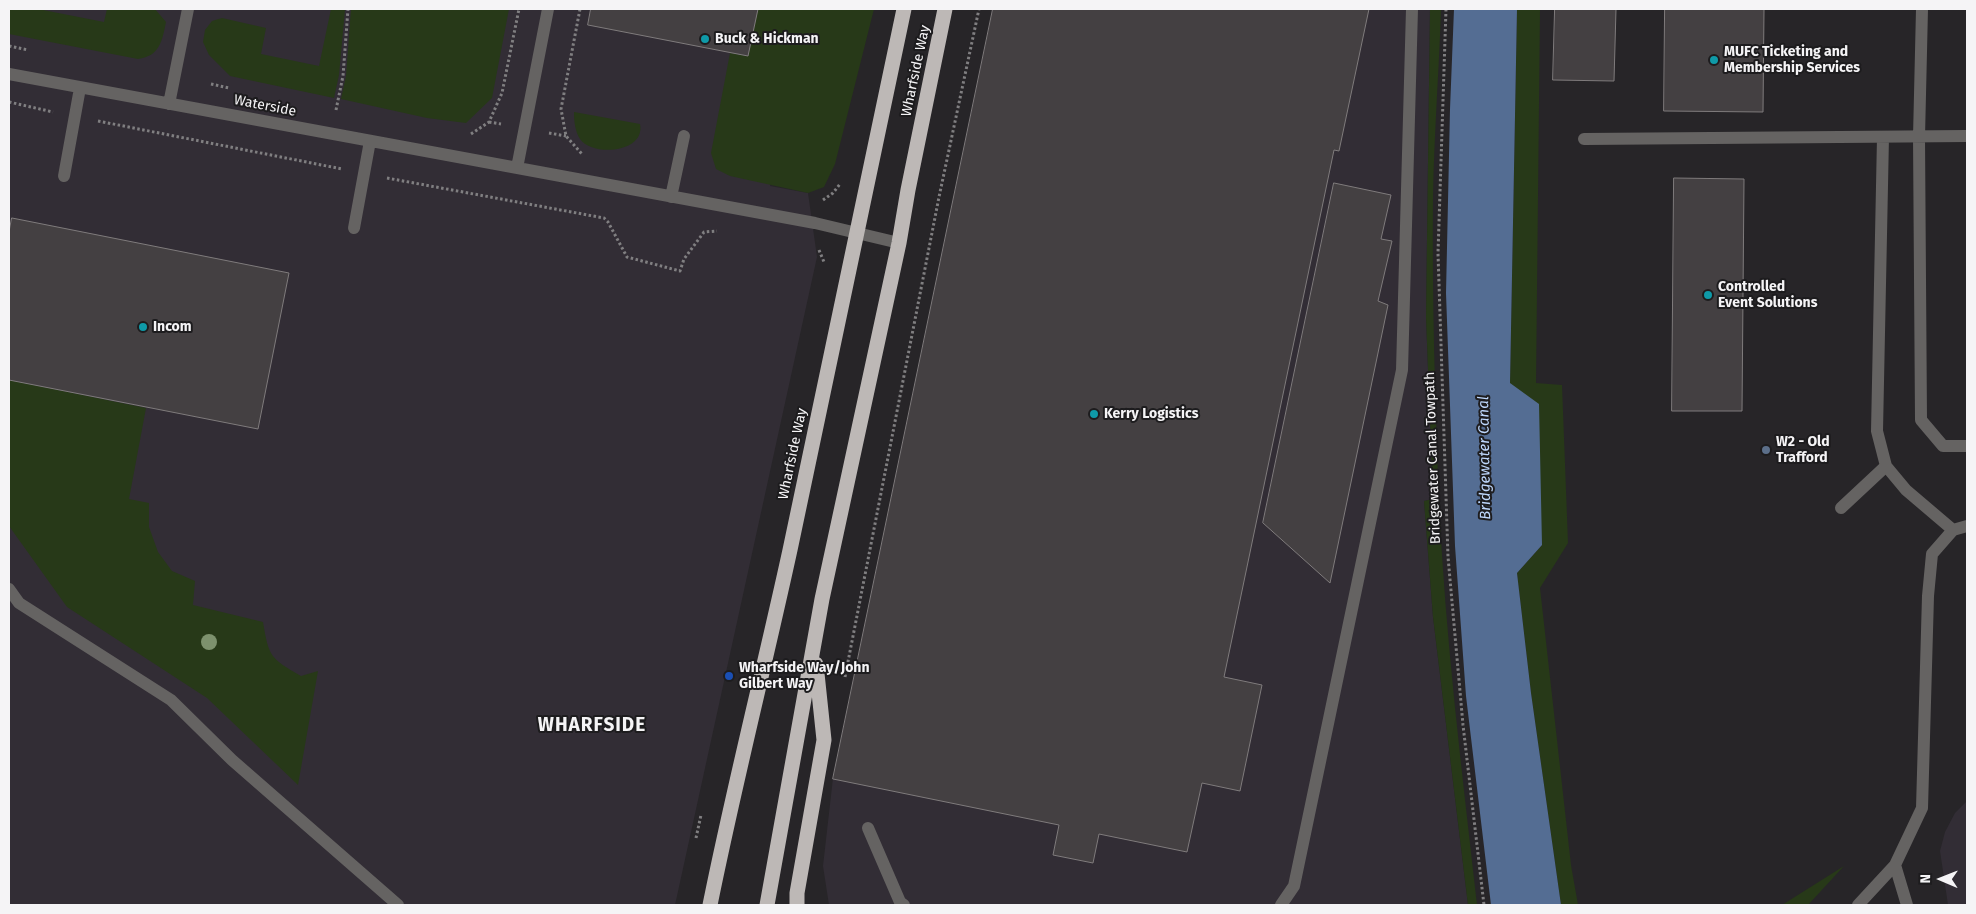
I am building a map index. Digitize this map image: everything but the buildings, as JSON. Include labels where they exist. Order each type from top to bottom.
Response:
[{"type":"highway","name":"Wharfside Way","points":[[710,905],[730,805],[804,486],[904,9]]},
{"type":"highway","name":"Wharfside Way","points":[[767,905],[841,506],[899,242],[945,9]]},
{"type":"highway","points":[[797,905],[797,893],[824,740],[815,645]]},
{"type":"street","points":[[169,104],[188,9]]},
{"type":"street","points":[[517,168],[548,9]]},
{"type":"street","points":[[1282,905],[1294,886],[1402,370],[1412,9]]},
{"type":"street","points":[[1922,9],[1919,137],[1920,420],[1943,446],[1967,446]]},
{"type":"street","name":"Waterside","points":[[9,74],[671,197],[899,242]]},
{"type":"street","points":[[64,176],[80,88]]},
{"type":"street","points":[[671,197],[684,136]]},
{"type":"street","points":[[1584,140],[1967,136]]},
{"type":"street","points":[[1883,137],[1877,431],[1886,466],[1906,490],[1953,530]]},
{"type":"street","points":[[354,228],[370,141]]},
{"type":"street","points":[[1841,508],[1886,466]]},
{"type":"street","points":[[1858,905],[1895,866],[1922,808],[1928,596],[1932,554],[1953,530],[1967,526]]},
{"type":"street","points":[[9,589],[18,603],[171,700],[232,760],[398,905]]},
{"type":"street","points":[[868,828],[883,866],[900,902],[904,905]]},
{"type":"street","points":[[1895,866],[1907,905]]},
{"type":"path","points":[[331,134],[343,76],[348,9]]},
{"type":"path","points":[[462,133],[472,134],[489,122],[502,93],[519,9]]},
{"type":"path","points":[[580,9],[561,109],[566,136],[581,154],[589,156]]},
{"type":"path","points":[[845,678],[939,197],[979,9]]},
{"type":"path","name":"Bridgewater Canal Towpath","points":[[1446,9],[1438,253],[1447,528],[1463,725],[1484,905]]},
{"type":"path","points":[[9,46],[29,51]]},
{"type":"path","points":[[174,78],[230,88]]},
{"type":"path","points":[[9,102],[364,173],[604,218],[628,257],[680,271],[684,258],[704,232],[719,231]]},
{"type":"path","points":[[336,110],[345,112]]},
{"type":"path","points":[[811,247],[818,249]]},
{"type":"shaded area","points":[[9,9],[808,9],[770,186],[808,193],[817,257],[675,905],[9,905]]},
{"type":"shaded area","name":"Kerry Logistics","points":[[993,9],[1430,9],[1426,317],[1433,499],[1424,501],[1433,617],[1468,905],[829,905],[823,866],[833,778]]},
{"type":"shaded area","points":[[1967,801],[1967,905],[1948,905],[1940,851],[1945,832],[1955,813]]},
{"type":"green space","points":[[9,9],[43,9],[104,22],[107,9],[155,9],[166,22],[159,46],[151,55],[138,59],[9,34]]},
{"type":"green space","points":[[331,9],[345,9],[339,75],[334,98],[230,76],[209,55],[203,42],[205,30],[212,21],[222,18],[266,28],[261,54],[319,66]]},
{"type":"green space","points":[[351,9],[509,9],[492,98],[466,123],[427,118],[341,99],[346,76]]},
{"type":"green space","points":[[758,9],[874,9],[835,164],[824,187],[808,193],[730,176],[716,169],[711,153],[730,53],[748,56]]},
{"type":"green space","points":[[1430,9],[1441,9],[1433,198],[1434,350],[1439,501],[1450,653],[1477,905],[1468,905],[1433,617],[1424,501],[1433,499],[1426,317]]},
{"type":"green space","points":[[1517,9],[1540,9],[1536,383],[1562,385],[1568,543],[1540,588],[1571,865],[1578,905],[1561,905],[1531,693],[1517,573],[1542,545],[1510,383]]},
{"type":"green space","points":[[574,112],[640,124],[640,134],[635,141],[617,149],[606,150],[586,145],[577,133]]},
{"type":"green space","points":[[9,380],[146,408],[129,499],[149,503],[149,527],[158,552],[172,571],[195,581],[193,605],[263,622],[269,650],[277,660],[301,676],[318,671],[298,785],[207,698],[67,607],[9,526]]},
{"type":"green space","points":[[1844,866],[1808,905],[1782,905]]},
{"type":"water","name":"Bridgewater Canal","points":[[1454,9],[1517,9],[1510,383],[1539,404],[1542,545],[1517,573],[1531,693],[1561,905],[1491,905],[1466,696],[1455,546],[1446,293]]},
{"type":"place","name":"Buck & Hickman","points":[[705,39]]},
{"type":"place","name":"MUFC Ticketing and Membership Services","points":[[1714,60]]},
{"type":"place","name":"Controlled Event Solutions","points":[[1708,295]]},
{"type":"place","name":"Incom","points":[[143,327]]},
{"type":"place","name":"Kerry Logistics","points":[[1094,414]]},
{"type":"place","name":"W2 - Old Trafford","points":[[1766,450]]},
{"type":"place","name":"Wharfside Way/John Gilbert Way","points":[[729,676]]},
{"type":"district","name":"WHARFSIDE","points":[[592,726]]}]
